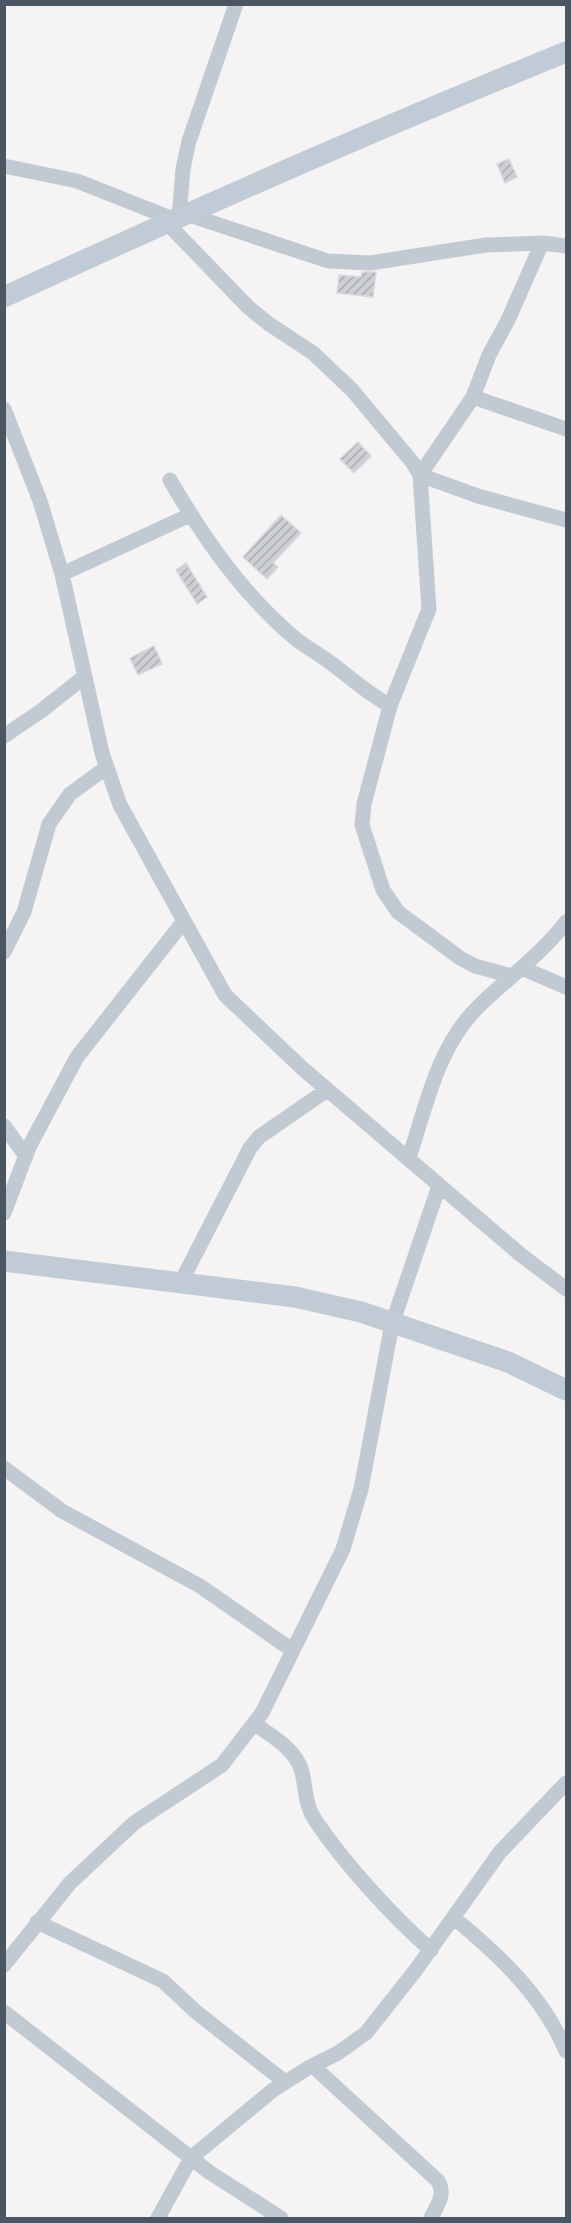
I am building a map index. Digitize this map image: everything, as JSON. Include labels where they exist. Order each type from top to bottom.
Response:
[{"type":"street","points":[[236,4],[189,141],[176,218],[248,307],[313,353],[352,390],[413,463],[420,475],[429,609],[390,706],[364,804],[362,825],[383,890],[398,912],[460,958],[475,966],[517,972],[567,987]]},
{"type":"street","points":[[4,297],[417,112],[567,52]]},
{"type":"street","points":[[4,166],[77,181],[176,218],[328,261],[370,263],[486,245],[542,243],[567,246]]},
{"type":"street","points":[[420,475],[473,397],[489,355],[508,320],[542,243]]},
{"type":"street","points":[[473,397],[567,429]]},
{"type":"street","points":[[4,409],[40,501],[62,574],[84,677],[107,767],[120,806],[225,995],[247,1019],[327,1090],[521,1255],[567,1289]]},
{"type":"street","points":[[420,475],[478,496],[567,520]]},
{"type":"street","points":[[170,480],[190,515],[241,586],[298,640],[362,690],[390,706]]},
{"type":"street","points":[[62,574],[190,515]]},
{"type":"street","points":[[4,736],[41,711],[84,677]]},
{"type":"street","points":[[4,952],[24,912],[49,824],[70,794],[107,767]]},
{"type":"street","points":[[4,1213],[26,1156],[77,1058],[184,921]]},
{"type":"street","points":[[409,1158],[441,1060],[455,1035],[475,1010],[567,922]]},
{"type":"street","points":[[181,1282],[250,1148],[259,1137],[327,1090]]},
{"type":"street","points":[[4,1126],[26,1156]]},
{"type":"street","points":[[4,1965],[70,1883],[122,1833],[222,1765],[255,1724],[343,1549],[361,1489],[392,1324],[439,1186]]},
{"type":"street","points":[[4,1261],[295,1297],[361,1312],[508,1362],[567,1390]]},
{"type":"street","points":[[4,1468],[62,1511],[200,1586],[292,1650]]},
{"type":"street","points":[[255,1724],[294,1755],[302,1770],[306,1802],[330,1841],[390,1910],[431,1950]]},
{"type":"street","points":[[158,2218],[191,2158],[285,2082],[338,2053],[366,2033],[431,1950],[500,1852],[563,1792]]},
{"type":"street","points":[[454,1918],[504,1961],[543,2011],[567,2051]]},
{"type":"street","points":[[37,1922],[163,1981],[195,2011],[285,2082]]},
{"type":"street","points":[[4,2012],[191,2158],[281,2218]]},
{"type":"street","points":[[313,2066],[438,2181],[442,2188],[442,2196],[431,2218]]},
{"type":"building","points":[[509,159],[517,177],[505,183],[497,164]]},
{"type":"building","points":[[362,272],[376,272],[373,297],[337,293],[339,275],[361,277]]},
{"type":"building","points":[[358,442],[371,456],[354,473],[340,459]]},
{"type":"building","points":[[281,515],[301,533],[273,563],[278,567],[267,579],[243,557]]},
{"type":"building","points":[[186,563],[207,597],[197,604],[176,570]]},
{"type":"building","points":[[154,646],[162,664],[138,675],[130,658]]}]
